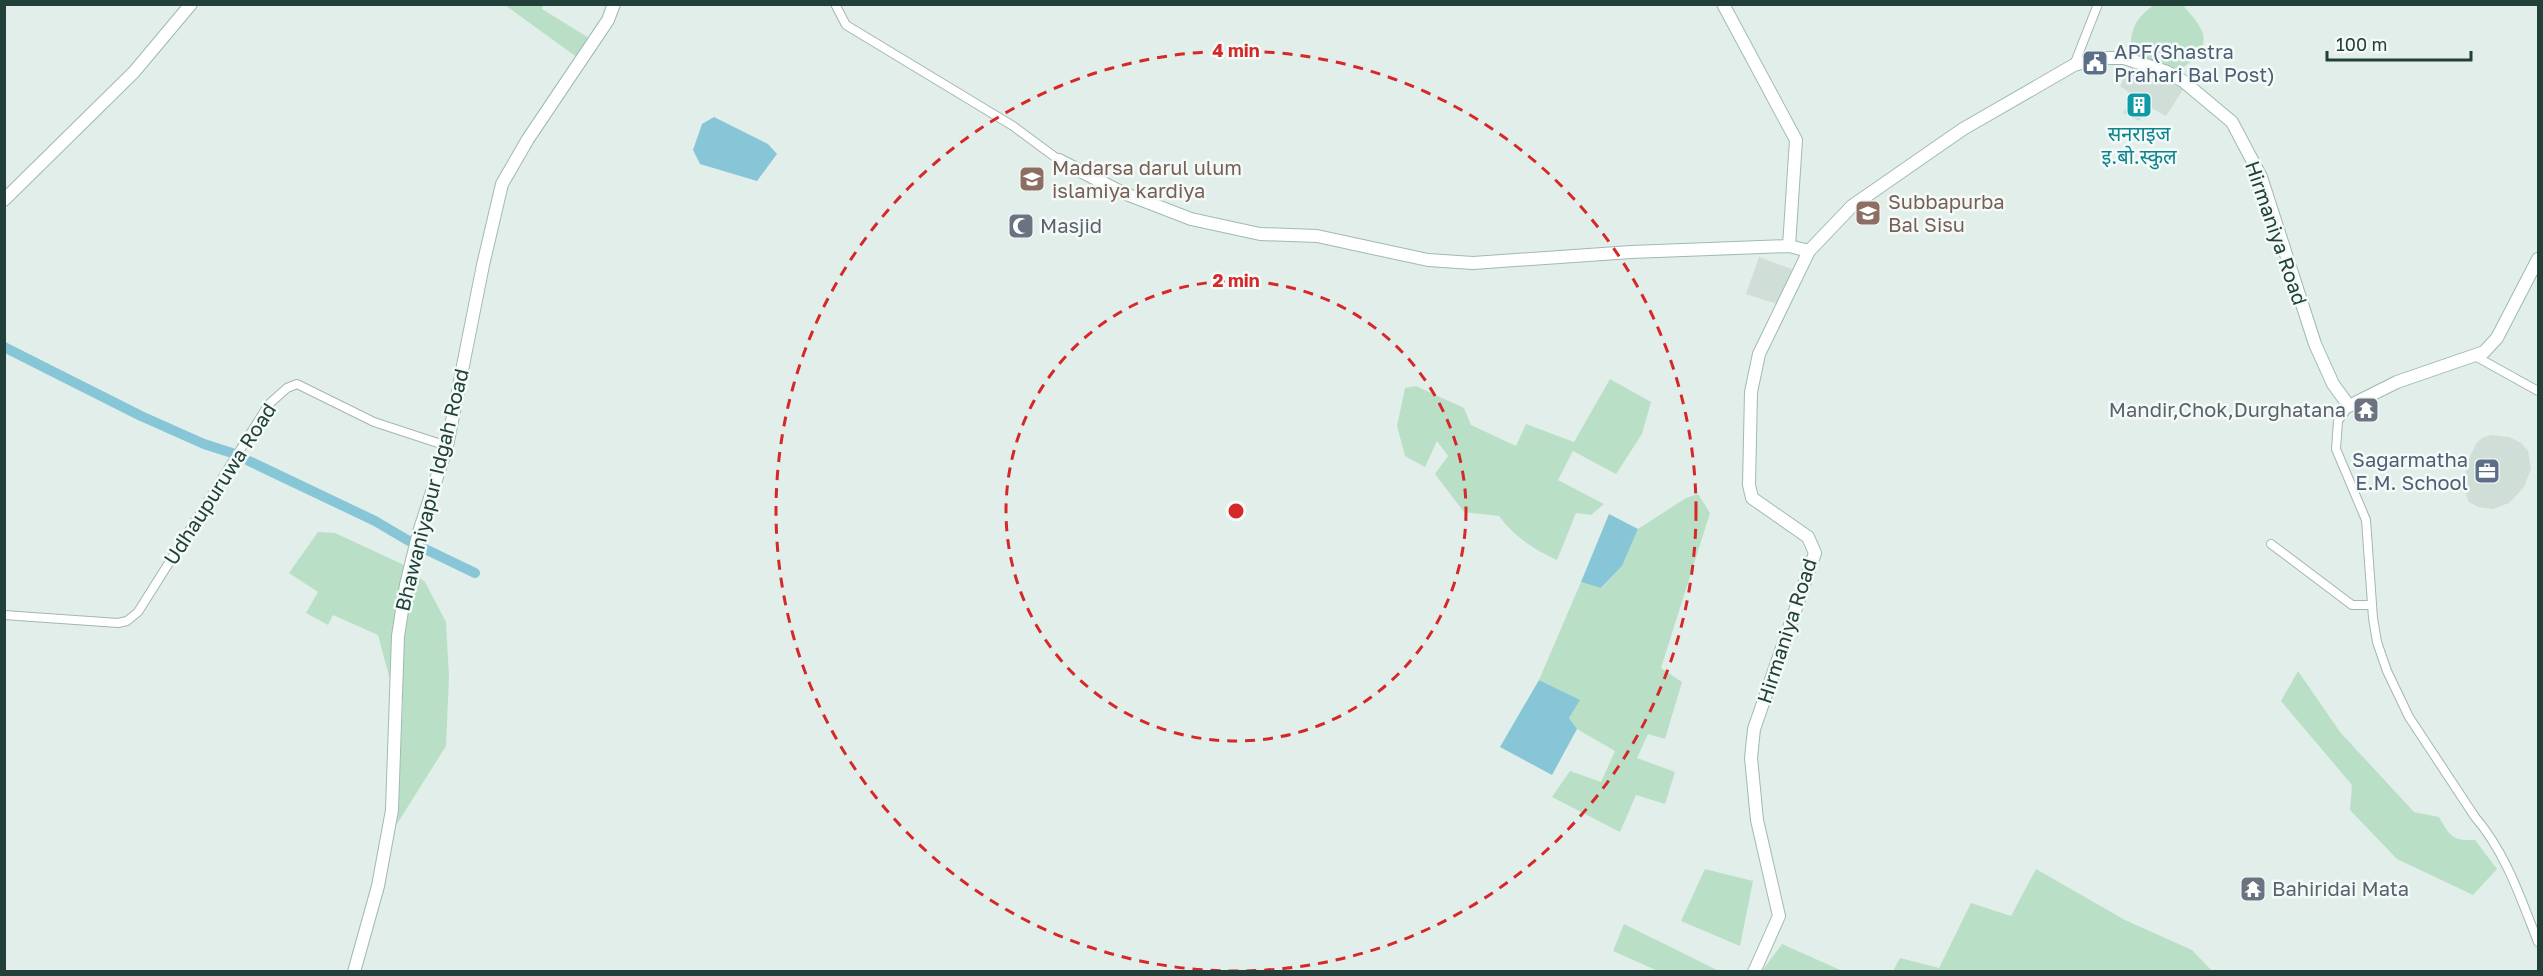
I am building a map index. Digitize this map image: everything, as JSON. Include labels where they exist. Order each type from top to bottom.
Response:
[{"type":"street","points":[[4,200],[134,72],[191,4]]},
{"type":"street","name":"Bhawaniyapur Idgah Road","points":[[354,972],[378,886],[392,810],[398,636],[406,585],[419,532],[447,446],[483,265],[502,184],[534,130],[608,20],[614,4]]},
{"type":"street","points":[[835,4],[846,25],[1013,126],[1059,160],[1121,192],[1191,219],[1260,234],[1328,238],[1428,260],[1473,263],[1631,252],[1789,246],[1809,251]]},
{"type":"street","points":[[1723,4],[1796,140],[1789,246]]},
{"type":"street","points":[[2074,65],[2098,4]]},
{"type":"street","name":"Hirmaniya Road","points":[[1754,972],[1779,916],[1757,820],[1751,758],[1754,729],[1815,553],[1808,537],[1752,498],[1749,485],[1750,392],[1759,354],[1809,251],[1852,206],[1962,129],[2074,65],[2099,58],[2124,58],[2167,72],[2191,86],[2232,122],[2261,177],[2314,344],[2333,384],[2349,406]]},
{"type":"street","points":[[2538,259],[2497,338],[2484,352],[2397,382],[2349,406],[2338,421],[2336,448],[2366,520],[2377,642],[2387,671],[2409,717],[2488,832],[2514,880],[2538,942]]},
{"type":"street","points":[[2475,356],[2538,391]]},
{"type":"street","name":"Udhaupuruwa Road","points":[[4,615],[118,623],[127,621],[138,612],[269,404],[287,388],[297,384],[374,422],[447,446]]},
{"type":"street","points":[[2271,543],[2352,605],[2372,605]]},
{"type":"shaded area","points":[[2131,67],[2154,72],[2184,88],[2166,116],[2148,106],[2139,121],[2123,113],[2133,95],[2120,86]]},
{"type":"shaded area","points":[[1759,257],[1792,269],[1780,305],[1746,294]]},
{"type":"shaded area","points":[[2491,435],[2509,437],[2521,443],[2528,451],[2531,469],[2524,487],[2509,503],[2493,509],[2478,507],[2469,502],[2466,495],[2466,465],[2476,444],[2482,438]]},
{"type":"green space","points":[[505,5],[543,5],[542,9],[589,38],[578,58]]},
{"type":"green space","points":[[2154,5],[2183,5],[2201,29],[2203,42],[2201,49],[2188,64],[2177,71],[2131,54],[2131,39],[2135,26],[2142,15]]},
{"type":"green space","points":[[1610,379],[1651,402],[1642,434],[1616,474],[1573,451],[1558,480],[1604,504],[1591,515],[1576,513],[1557,560],[1525,542],[1499,516],[1464,512],[1435,474],[1448,456],[1437,441],[1425,467],[1405,456],[1397,426],[1405,388],[1416,386],[1464,408],[1471,425],[1516,446],[1526,424],[1574,442]]},
{"type":"green space","points":[[1698,494],[1710,513],[1661,668],[1682,682],[1665,739],[1648,734],[1637,758],[1675,772],[1665,804],[1636,795],[1620,832],[1552,797],[1570,771],[1601,782],[1615,751],[1577,729],[1569,718],[1579,700],[1539,680],[1581,582],[1602,588],[1622,566],[1638,529],[1686,498]]},
{"type":"green space","points":[[318,532],[335,533],[402,564],[425,582],[446,622],[449,677],[446,746],[397,824],[403,701],[393,691],[378,635],[333,615],[328,625],[306,613],[318,592],[289,573]]},
{"type":"green space","points":[[2298,671],[2340,732],[2414,812],[2439,817],[2449,833],[2456,838],[2475,840],[2497,869],[2473,895],[2397,859],[2350,810],[2352,785],[2281,701]]},
{"type":"green space","points":[[1705,869],[1753,881],[1740,946],[1681,921]]},
{"type":"green space","points":[[2036,869],[2125,920],[2192,950],[2212,971],[1893,971],[1900,958],[1939,968],[1971,903],[2011,916]]},
{"type":"green space","points":[[1624,924],[1719,971],[1658,971],[1613,951]]},
{"type":"green space","points":[[1782,944],[1838,969],[1844,971],[1762,971]]},
{"type":"water","points":[[714,117],[768,144],[777,154],[757,181],[700,164],[693,150],[702,124]]},
{"type":"water","points":[[1609,514],[1638,529],[1622,566],[1601,588],[1581,582]]},
{"type":"water","points":[[1539,680],[1580,700],[1569,718],[1577,729],[1552,775],[1500,747]]},
{"type":"waterway","points":[[4,347],[141,416],[204,444],[232,453]]},
{"type":"waterway","points":[[249,461],[375,521],[409,541]]},
{"type":"waterway","points":[[423,548],[475,573]]},
{"type":"place","name":"APF(Shastra Prahari Bal Post)","points":[[2095,63]]},
{"type":"place","name":"सनराइज इ.बाे.स्कुल","points":[[2139,105]]},
{"type":"place","name":"Madarsa darul ulum islamiya kardiya","points":[[1032,179]]},
{"type":"place","name":"Subbapurba Bal Sisu","points":[[1868,213]]},
{"type":"place","name":"Masjid","points":[[1021,226]]},
{"type":"place","name":"Mandir,Chok,Durghatana","points":[[2366,410]]},
{"type":"place","name":"Sagarmatha E.M. School","points":[[2487,471]]},
{"type":"place","name":"Bahiridai Mata","points":[[2253,889]]}]
